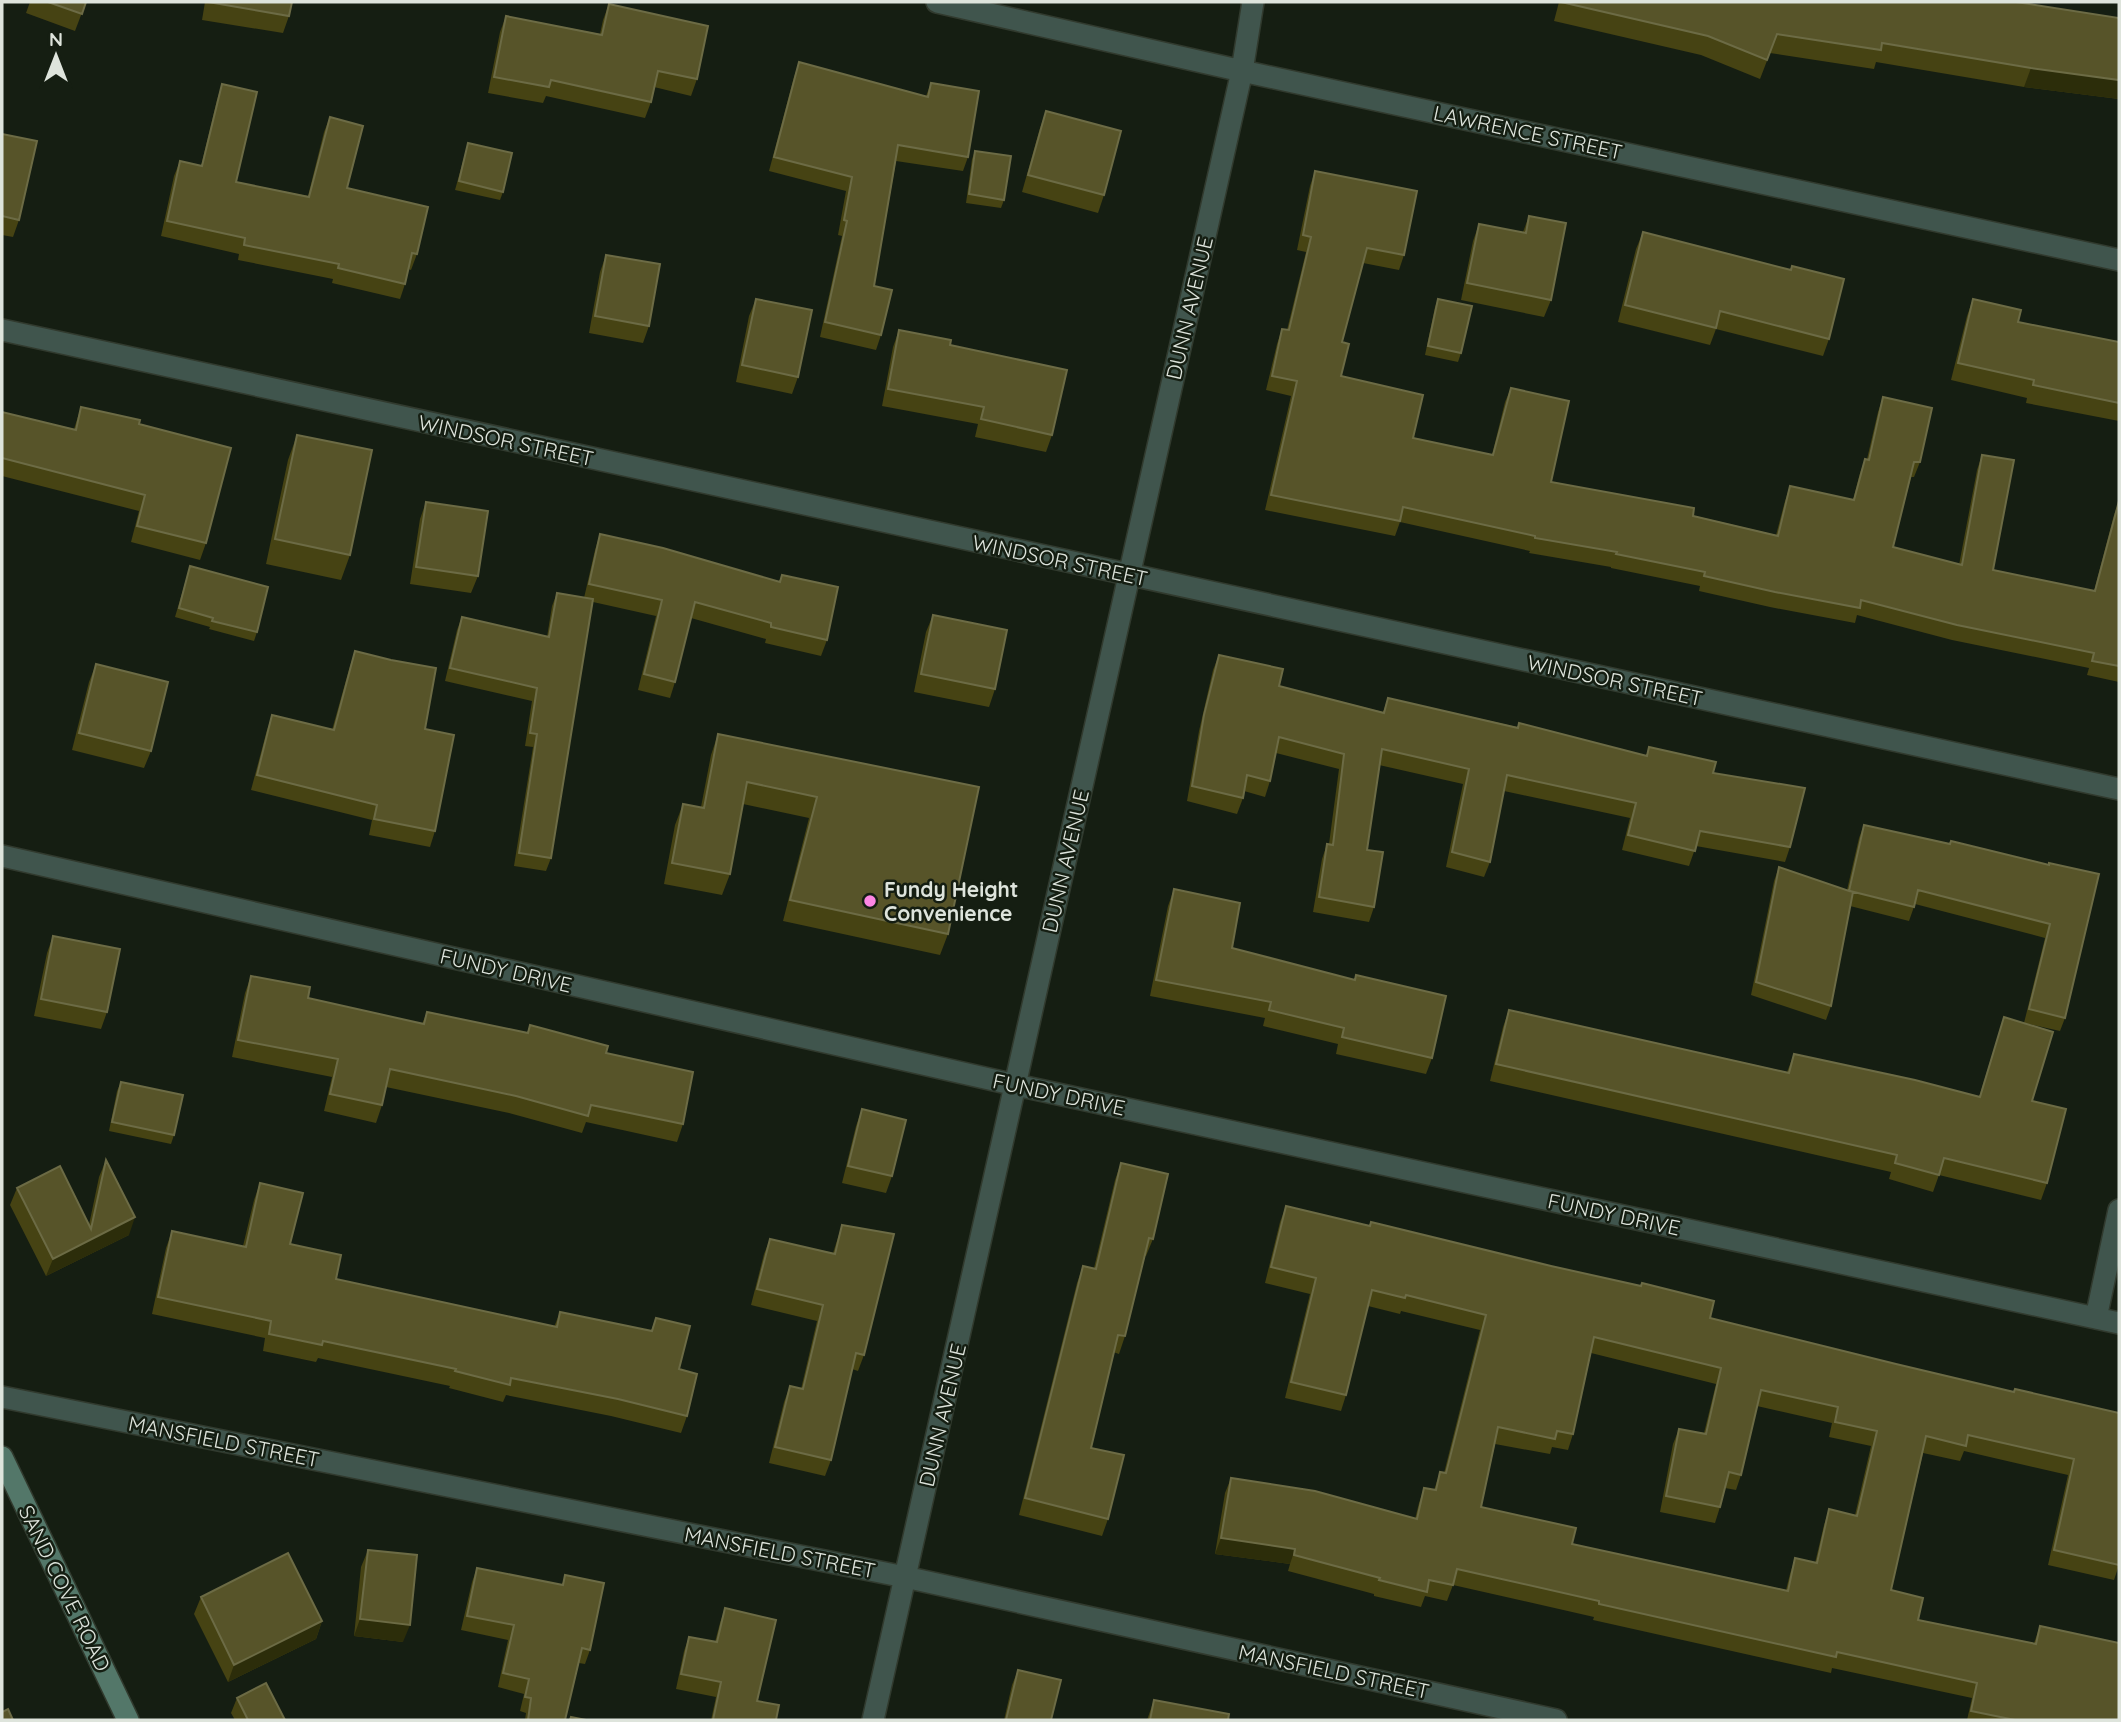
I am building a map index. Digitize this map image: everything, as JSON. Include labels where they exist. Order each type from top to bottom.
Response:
[{"type":"street","name":"LAWRENCE STREET","points":[[937,2],[1242,71],[2119,260]]},
{"type":"street","name":"DUNN AVENUE","points":[[873,1720],[1242,71],[1253,2]]},
{"type":"street","name":"WINDSOR STREET","points":[[2,330],[2119,789]]},
{"type":"street","name":"FUNDY DRIVE","points":[[2,856],[1016,1085],[2119,1322]]},
{"type":"street","points":[[2096,1318],[2119,1210]]},
{"type":"street","name":"MANSFIELD STREET","points":[[2,1397],[905,1577],[1556,1720]]},
{"type":"street","name":"SAND COVE ROAD","points":[[2,1457],[128,1720]]},
{"type":"building","points":[[48,2],[86,2],[82,14]]},
{"type":"building","points":[[208,2],[292,2],[289,16]]},
{"type":"building","points":[[1561,2],[2016,2],[2119,18],[2119,80],[1882,43],[1881,50],[1777,34],[1767,60],[1708,36]]},
{"type":"building","points":[[609,4],[708,26],[697,79],[658,71],[651,102],[551,80],[549,87],[494,77],[506,16],[602,35]]},
{"type":"building","points":[[799,62],[928,97],[931,83],[979,91],[968,157],[898,145],[874,286],[892,290],[881,335],[825,322],[847,221],[844,220],[852,177],[774,157]]},
{"type":"building","points":[[222,84],[257,92],[236,182],[309,197],[330,117],[363,126],[347,188],[428,207],[417,254],[412,253],[405,284],[338,268],[339,264],[244,245],[245,238],[167,221],[180,161],[202,166]]},
{"type":"building","points":[[1046,111],[1121,131],[1104,195],[1028,175]]},
{"type":"building","points":[[2,134],[37,141],[19,220],[2,216]]},
{"type":"building","points":[[468,143],[512,153],[503,192],[459,181]]},
{"type":"building","points":[[975,151],[1011,156],[1004,200],[969,194]]},
{"type":"building","points":[[1315,171],[1417,191],[1404,255],[1367,248],[1342,342],[1349,344],[1341,376],[1423,395],[1413,438],[1493,455],[1511,388],[1569,401],[1551,482],[1694,508],[1693,516],[1778,536],[1790,486],[1854,500],[1865,459],[1869,460],[1883,397],[1932,408],[1920,462],[1914,462],[1893,547],[1962,565],[1982,455],[2014,460],[1993,570],[2095,591],[2119,501],[2119,666],[2092,661],[2094,653],[1957,625],[1861,600],[1860,608],[1775,592],[1704,576],[1705,572],[1616,554],[1617,552],[1535,538],[1403,507],[1400,521],[1271,495],[1297,381],[1272,376],[1282,329],[1289,330],[1311,237],[1303,235]]},
{"type":"building","points":[[1529,216],[1566,223],[1551,300],[1467,283],[1479,224],[1526,233]]},
{"type":"building","points":[[1643,232],[1791,270],[1792,266],[1844,279],[1829,339],[1720,311],[1716,328],[1625,305]]},
{"type":"building","points":[[606,255],[660,264],[649,326],[595,316]]},
{"type":"building","points":[[756,299],[812,310],[798,377],[742,365]]},
{"type":"building","points":[[1438,299],[1472,306],[1461,353],[1428,346]]},
{"type":"building","points":[[1973,299],[2021,310],[2018,322],[2119,342],[2119,403],[2033,385],[2034,380],[1958,363]]},
{"type":"building","points":[[899,330],[951,340],[950,345],[1067,370],[1052,435],[981,419],[984,407],[888,389]]},
{"type":"building","points":[[81,407],[140,420],[139,424],[231,448],[206,543],[137,526],[145,495],[2,458],[2,412],[76,430]]},
{"type":"building","points":[[297,435],[372,450],[350,555],[275,539]]},
{"type":"building","points":[[426,502],[488,511],[478,576],[416,567]]},
{"type":"building","points":[[600,534],[663,548],[780,582],[782,575],[838,587],[827,640],[771,627],[771,623],[695,602],[675,682],[644,674],[662,600],[589,584]]},
{"type":"building","points":[[190,566],[268,587],[257,632],[212,621],[213,618],[179,608]]},
{"type":"building","points":[[557,593],[593,599],[551,858],[519,853],[537,734],[530,733],[537,688],[450,668],[462,617],[549,637]]},
{"type":"building","points":[[933,615],[1007,630],[995,689],[921,674]]},
{"type":"building","points":[[355,651],[436,668],[425,729],[454,735],[435,831],[374,819],[377,805],[257,775],[272,715],[334,730]]},
{"type":"building","points":[[1219,655],[1283,669],[1279,686],[1384,713],[1388,698],[1518,728],[1519,723],[1647,756],[1649,747],[1716,762],[1713,773],[1805,788],[1790,847],[1700,831],[1695,851],[1628,835],[1636,803],[1507,775],[1490,862],[1452,852],[1469,769],[1382,749],[1367,850],[1383,852],[1374,907],[1319,897],[1327,844],[1333,845],[1344,754],[1279,737],[1270,781],[1247,775],[1243,798],[1192,786],[1204,715]]},
{"type":"building","points":[[96,664],[168,682],[151,751],[79,733]]},
{"type":"building","points":[[718,734],[979,787],[948,934],[790,900],[817,797],[747,782],[730,874],[672,863],[683,804],[704,808]]},
{"type":"building","points":[[1864,825],[2099,874],[2065,1018],[2029,1009],[2050,924],[1918,890],[1914,907],[1850,891],[1853,892],[1831,1006],[1756,982],[1779,867],[1849,891]]},
{"type":"building","points":[[1174,889],[1240,903],[1232,948],[1355,980],[1356,975],[1446,996],[1432,1058],[1342,1037],[1344,1028],[1269,1010],[1271,1002],[1156,980]]},
{"type":"building","points":[[53,936],[120,949],[107,1012],[41,999]]},
{"type":"building","points":[[251,976],[310,987],[308,998],[424,1024],[427,1012],[528,1033],[530,1025],[608,1046],[606,1053],[693,1072],[683,1124],[591,1105],[588,1116],[516,1096],[390,1069],[382,1105],[330,1094],[338,1059],[238,1040]]},
{"type":"building","points":[[1509,1010],[1789,1073],[1794,1054],[1980,1097],[2004,1017],[2053,1032],[2032,1101],[2066,1109],[2047,1183],[1944,1158],[1939,1175],[1895,1163],[1897,1155],[1496,1064]]},
{"type":"building","points":[[121,1082],[183,1095],[174,1135],[112,1122]]},
{"type":"building","points":[[862,1109],[906,1120],[892,1176],[848,1166]]},
{"type":"building","points":[[106,1160],[135,1217],[53,1259],[17,1188],[60,1166],[91,1229]]},
{"type":"building","points":[[1121,1163],[1168,1174],[1153,1239],[1149,1238],[1125,1336],[1118,1335],[1091,1448],[1124,1455],[1108,1519],[1025,1498],[1083,1266],[1096,1269]]},
{"type":"building","points":[[260,1183],[303,1193],[290,1244],[341,1255],[336,1279],[557,1327],[560,1312],[652,1331],[656,1318],[690,1326],[679,1369],[697,1374],[687,1416],[511,1378],[510,1385],[455,1371],[456,1369],[323,1341],[322,1345],[269,1334],[271,1321],[158,1297],[172,1231],[246,1247]]},
{"type":"building","points":[[1286,1206],[1370,1226],[1371,1222],[1641,1286],[1642,1283],[1714,1301],[1710,1318],[2014,1392],[2015,1389],[2119,1413],[2119,1565],[2054,1550],[2074,1459],[1968,1435],[1966,1446],[1926,1436],[1891,1590],[1923,1598],[1918,1620],[2036,1644],[2040,1626],[2119,1643],[2119,1720],[2015,1720],[1971,1711],[1977,1683],[1837,1652],[1836,1657],[1457,1569],[1453,1585],[1429,1580],[1427,1592],[1294,1555],[1295,1549],[1221,1538],[1231,1478],[1315,1491],[1417,1519],[1424,1488],[1436,1490],[1440,1472],[1446,1473],[1486,1315],[1406,1295],[1405,1298],[1372,1290],[1346,1395],[1291,1382],[1316,1278],[1271,1267]],"holes":[[[1594,1337],[1721,1368],[1706,1434],[1679,1429],[1666,1496],[1720,1507],[1729,1472],[1741,1475],[1761,1390],[1838,1407],[1835,1422],[1877,1431],[1857,1516],[1829,1509],[1817,1563],[1795,1558],[1788,1591],[1572,1544],[1576,1528],[1481,1507],[1498,1427],[1555,1439],[1557,1431],[1573,1434]]]},
{"type":"building","points":[[842,1225],[894,1234],[864,1355],[856,1353],[831,1460],[775,1447],[790,1386],[803,1389],[823,1305],[757,1289],[770,1239],[835,1254]]},
{"type":"building","points":[[368,1550],[417,1555],[410,1625],[360,1619]]},
{"type":"building","points":[[288,1553],[322,1621],[234,1665],[201,1597]]},
{"type":"building","points":[[477,1568],[563,1585],[565,1575],[604,1583],[590,1650],[582,1648],[565,1720],[528,1720],[531,1698],[525,1697],[529,1679],[503,1673],[514,1625],[467,1616]]},
{"type":"building","points":[[725,1608],[776,1620],[757,1701],[779,1705],[776,1720],[713,1720],[721,1682],[681,1674],[689,1637],[717,1642]]},
{"type":"building","points":[[1018,1670],[1061,1680],[1051,1720],[1006,1720]]},
{"type":"building","points":[[266,1683],[285,1720],[248,1720],[237,1698]]},
{"type":"building","points":[[1154,1700],[1229,1714],[1228,1720],[1150,1720]]},
{"type":"building","points":[[8,1709],[13,1720],[2,1720],[2,1712]]},
{"type":"place","name":"Fundy Height Convenience","points":[[870,901]]}]
